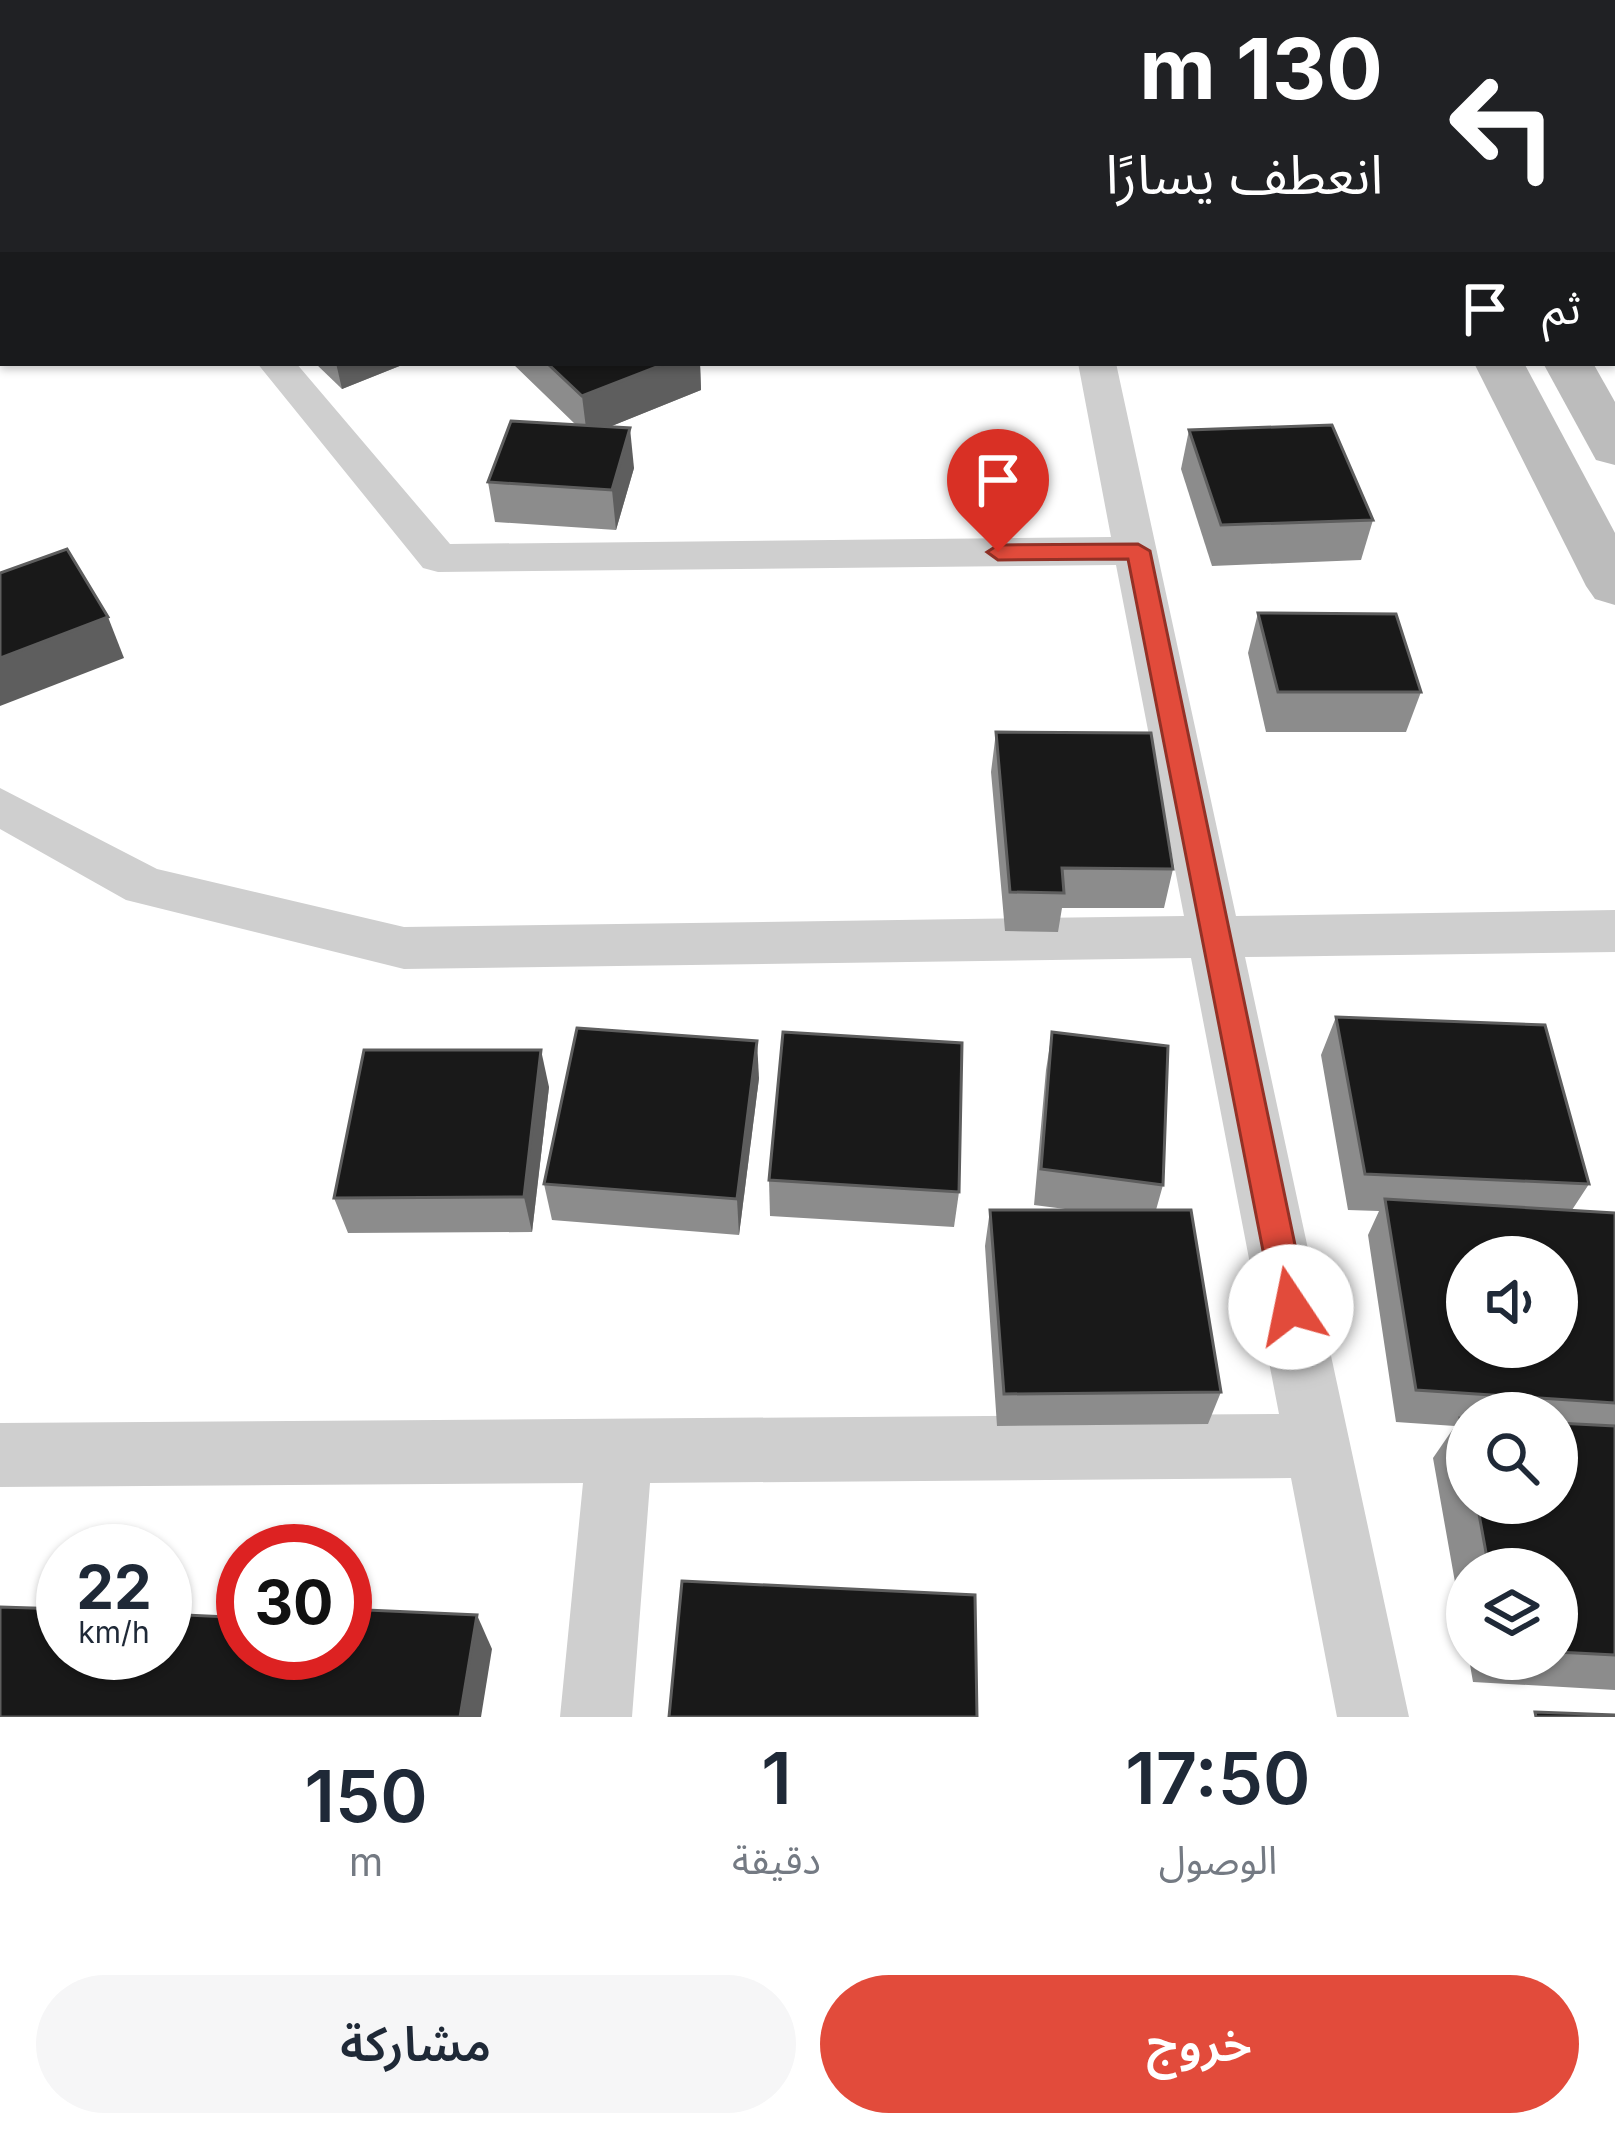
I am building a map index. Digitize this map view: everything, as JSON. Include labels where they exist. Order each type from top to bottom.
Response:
[{"type":"main road","points":[[1501,366],[1615,586]]},
{"type":"main road","points":[[1570,366],[1615,449]]},
{"type":"street","points":[[278,366],[438,558],[1138,551]]},
{"type":"street","points":[[1097,366],[1373,1717]]},
{"type":"street","points":[[0,806],[144,886],[404,948],[1615,932]]},
{"type":"street","points":[[1,1459],[1319,1446]]},
{"type":"street","points":[[596,1717],[619,1450]]},
{"type":"building","points":[[550,366],[659,366],[582,396]]},
{"type":"building","points":[[511,421],[630,428],[612,490],[488,482]]},
{"type":"building","points":[[1332,425],[1373,520],[1221,525],[1189,430]]},
{"type":"building","points":[[67,549],[108,617],[0,658],[0,573]]},
{"type":"building","points":[[1258,613],[1396,614],[1421,692],[1278,692]]},
{"type":"building","points":[[996,732],[1151,733],[1173,869],[1062,868],[1064,893],[1010,892]]},
{"type":"building","points":[[1336,1017],[1545,1025],[1589,1184],[1365,1174]]},
{"type":"building","points":[[577,1028],[757,1041],[737,1199],[544,1184]]},
{"type":"building","points":[[783,1032],[962,1043],[959,1192],[769,1180]]},
{"type":"building","points":[[1052,1032],[1168,1046],[1163,1185],[1041,1169]]},
{"type":"building","points":[[364,1050],[541,1050],[524,1197],[334,1198]]},
{"type":"building","points":[[1385,1199],[1615,1213],[1615,1403],[1578,1401],[1578,1392],[1416,1390]]},
{"type":"building","points":[[990,1210],[1191,1210],[1221,1392],[1004,1394]]},
{"type":"building","points":[[1578,1424],[1615,1426],[1615,1655],[1578,1653],[1578,1548],[1485,1548],[1481,1524],[1578,1524]]},
{"type":"building","points":[[682,1581],[975,1595],[977,1717],[669,1717]]},
{"type":"building","points":[[0,1607],[36,1608],[36,1680],[192,1680],[192,1615],[216,1616],[216,1680],[372,1680],[372,1610],[477,1615],[460,1717],[0,1717]]},
{"type":"building","points":[[1535,1712],[1615,1715],[1615,1717],[1536,1717]]},
{"type":"route","points":[[998,552],[1138,551],[1291,1307]]}]
